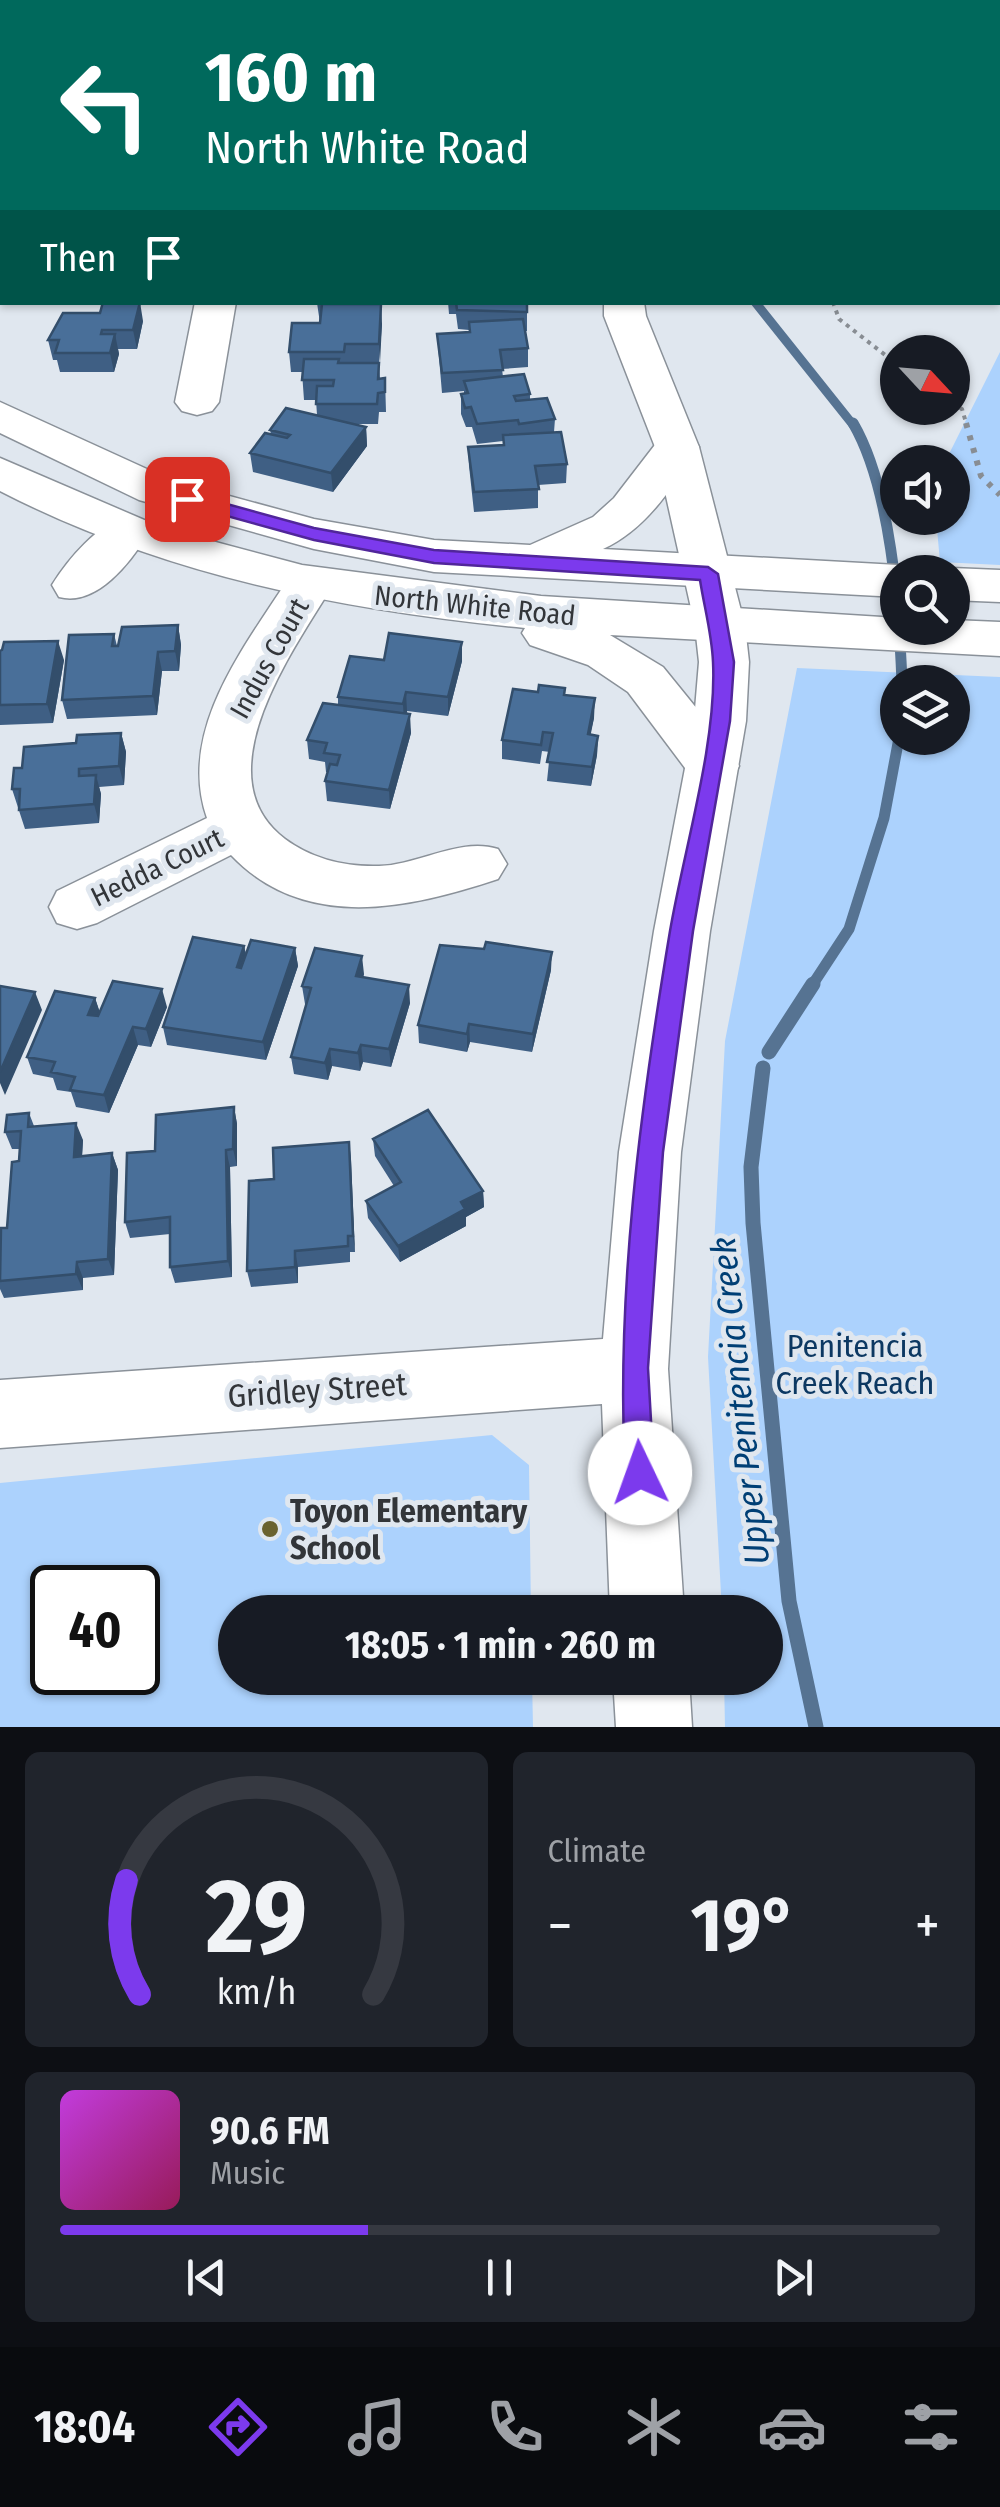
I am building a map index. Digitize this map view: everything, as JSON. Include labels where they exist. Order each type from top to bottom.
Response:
[{"type":"street","points":[[197,402],[215,305]]},
{"type":"street","points":[[624,305],[625,316],[677,447],[720,626],[724,662],[713,766],[682,931],[650,1152],[634,1368],[647,1595]]},
{"type":"street","name":"North White Road","points":[[0,416],[155,490],[314,534],[434,556],[530,564],[880,581]]},
{"type":"street","points":[[530,564],[609,528],[630,509],[677,447]]},
{"type":"street","name":"North White Road","points":[[0,472],[128,531],[309,585],[468,606],[720,626],[1000,639]]},
{"type":"street","points":[[76,584],[128,531]]},
{"type":"street","name":"Indus Court","points":[[238,827],[224,773],[232,721],[309,585]]},
{"type":"street","points":[[970,585],[1000,586]]},
{"type":"street","points":[[468,606],[518,626],[590,643],[633,666],[666,700],[713,766]]},
{"type":"street","points":[[238,827],[268,856],[307,875],[351,886],[397,886],[479,864]]},
{"type":"street","name":"Hedda Court","points":[[77,907],[238,827]]},
{"type":"street","name":"Gridley Street","points":[[0,1414],[634,1368]]},
{"type":"street","points":[[652,1695],[654,1727]]},
{"type":"path","points":[[833,305],[839,319],[880,351]]},
{"type":"path","points":[[967,425],[981,476],[1000,496]]},
{"type":"green space","points":[[1000,352],[1000,565],[970,564],[970,555],[939,555],[938,535],[970,535],[970,445],[954,445],[964,425],[970,425],[970,412]]},
{"type":"green space","name":"Penitencia Creek Reach","points":[[797,668],[880,672],[880,755],[970,755],[970,676],[1000,677],[1000,1727],[725,1727],[724,1695],[783,1695],[783,1595],[721,1595],[708,1357],[725,1041]]},
{"type":"green space","name":"Toyon Elementary School","points":[[492,1435],[529,1465],[531,1595],[218,1595],[218,1695],[532,1695],[533,1727],[0,1727],[0,1483]]},
{"type":"building","points":[[102,305],[139,305],[133,330],[102,330],[101,334],[115,334],[110,353],[55,353],[59,340],[48,340],[63,313],[100,313]]},
{"type":"building","points":[[322,305],[381,305],[379,344],[345,344],[344,352],[289,352],[292,323],[320,323]]},
{"type":"building","points":[[456,305],[527,305],[527,312],[457,310]]},
{"type":"building","points":[[523,319],[528,348],[500,350],[503,370],[442,373],[437,334],[470,332],[469,322]]},
{"type":"building","points":[[304,359],[379,363],[378,379],[385,378],[385,392],[378,393],[377,404],[316,404],[317,386],[333,386],[334,380],[302,380]]},
{"type":"building","points":[[524,374],[530,394],[514,396],[516,401],[547,398],[555,419],[477,424],[471,407],[465,408],[461,394],[468,393],[464,381]]},
{"type":"building","points":[[286,408],[366,427],[331,473],[250,453],[265,433],[287,438],[290,435],[270,430]]},
{"type":"building","points":[[561,432],[567,464],[535,466],[539,489],[474,492],[468,447],[504,445],[503,435]]},
{"type":"building","points":[[178,625],[175,651],[158,652],[153,696],[62,700],[69,635],[114,634],[112,646],[118,646],[122,627]]},
{"type":"building","points":[[389,633],[462,642],[448,697],[406,692],[403,704],[338,697],[350,656],[384,660]]},
{"type":"building","points":[[58,641],[47,704],[0,705],[0,651],[4,642]]},
{"type":"building","points":[[539,685],[565,688],[564,695],[595,698],[588,734],[598,736],[592,767],[547,762],[553,733],[543,732],[541,745],[502,740],[513,689],[538,692]]},
{"type":"building","points":[[323,703],[410,714],[389,790],[325,781],[330,764],[337,765],[340,755],[324,753],[327,743],[307,740]]},
{"type":"building","points":[[121,733],[119,766],[79,769],[79,776],[96,775],[94,804],[19,810],[20,789],[12,789],[14,768],[22,768],[24,747],[76,743],[77,735]]},
{"type":"building","points":[[193,937],[244,946],[237,967],[241,968],[251,940],[295,948],[263,1042],[163,1027]]},
{"type":"building","points":[[486,942],[552,952],[533,1034],[469,1024],[467,1034],[418,1025],[440,945],[484,949]]},
{"type":"building","points":[[315,948],[362,956],[356,976],[409,985],[389,1049],[361,1045],[358,1053],[330,1049],[325,1063],[291,1057],[311,988],[302,986]]},
{"type":"building","points":[[113,981],[162,989],[146,1029],[133,1027],[104,1095],[70,1090],[75,1077],[51,1072],[55,1062],[27,1057],[55,991],[95,998],[88,1015],[98,1016]]},
{"type":"building","points":[[0,986],[35,992],[0,1072]]},
{"type":"building","points":[[234,1107],[233,1149],[226,1150],[228,1261],[170,1267],[170,1217],[125,1222],[127,1153],[155,1151],[156,1115]]},
{"type":"building","points":[[428,1110],[483,1191],[461,1202],[465,1209],[398,1246],[366,1201],[401,1182],[373,1139]]},
{"type":"building","points":[[29,1113],[28,1127],[76,1123],[74,1157],[112,1153],[108,1259],[77,1262],[76,1274],[0,1281],[1,1228],[7,1228],[12,1162],[19,1161],[21,1131],[5,1132],[7,1115]]},
{"type":"building","points":[[349,1142],[353,1236],[348,1236],[348,1246],[295,1251],[295,1267],[247,1271],[249,1181],[274,1179],[273,1148]]},
{"type":"waterway","name":"Upper Penitencia Creek","points":[[757,305],[854,426]]},
{"type":"waterway","points":[[853,423],[876,480],[891,549],[901,665]]},
{"type":"waterway","name":"Upper Penitencia Creek","points":[[811,987],[849,929],[884,818],[896,755]]},
{"type":"waterway","name":"Upper Penitencia Creek","points":[[769,1052],[813,984]]},
{"type":"waterway","name":"Upper Penitencia Creek","points":[[763,1068],[751,1167],[753,1223],[789,1601],[816,1727]]},
{"type":"place","name":"Toyon Elementary School","points":[[270,1529]]},
{"type":"route","points":[[187,499],[314,534],[434,556],[708,574],[724,662],[720,721],[682,931],[650,1152],[634,1368],[640,1473]]}]
